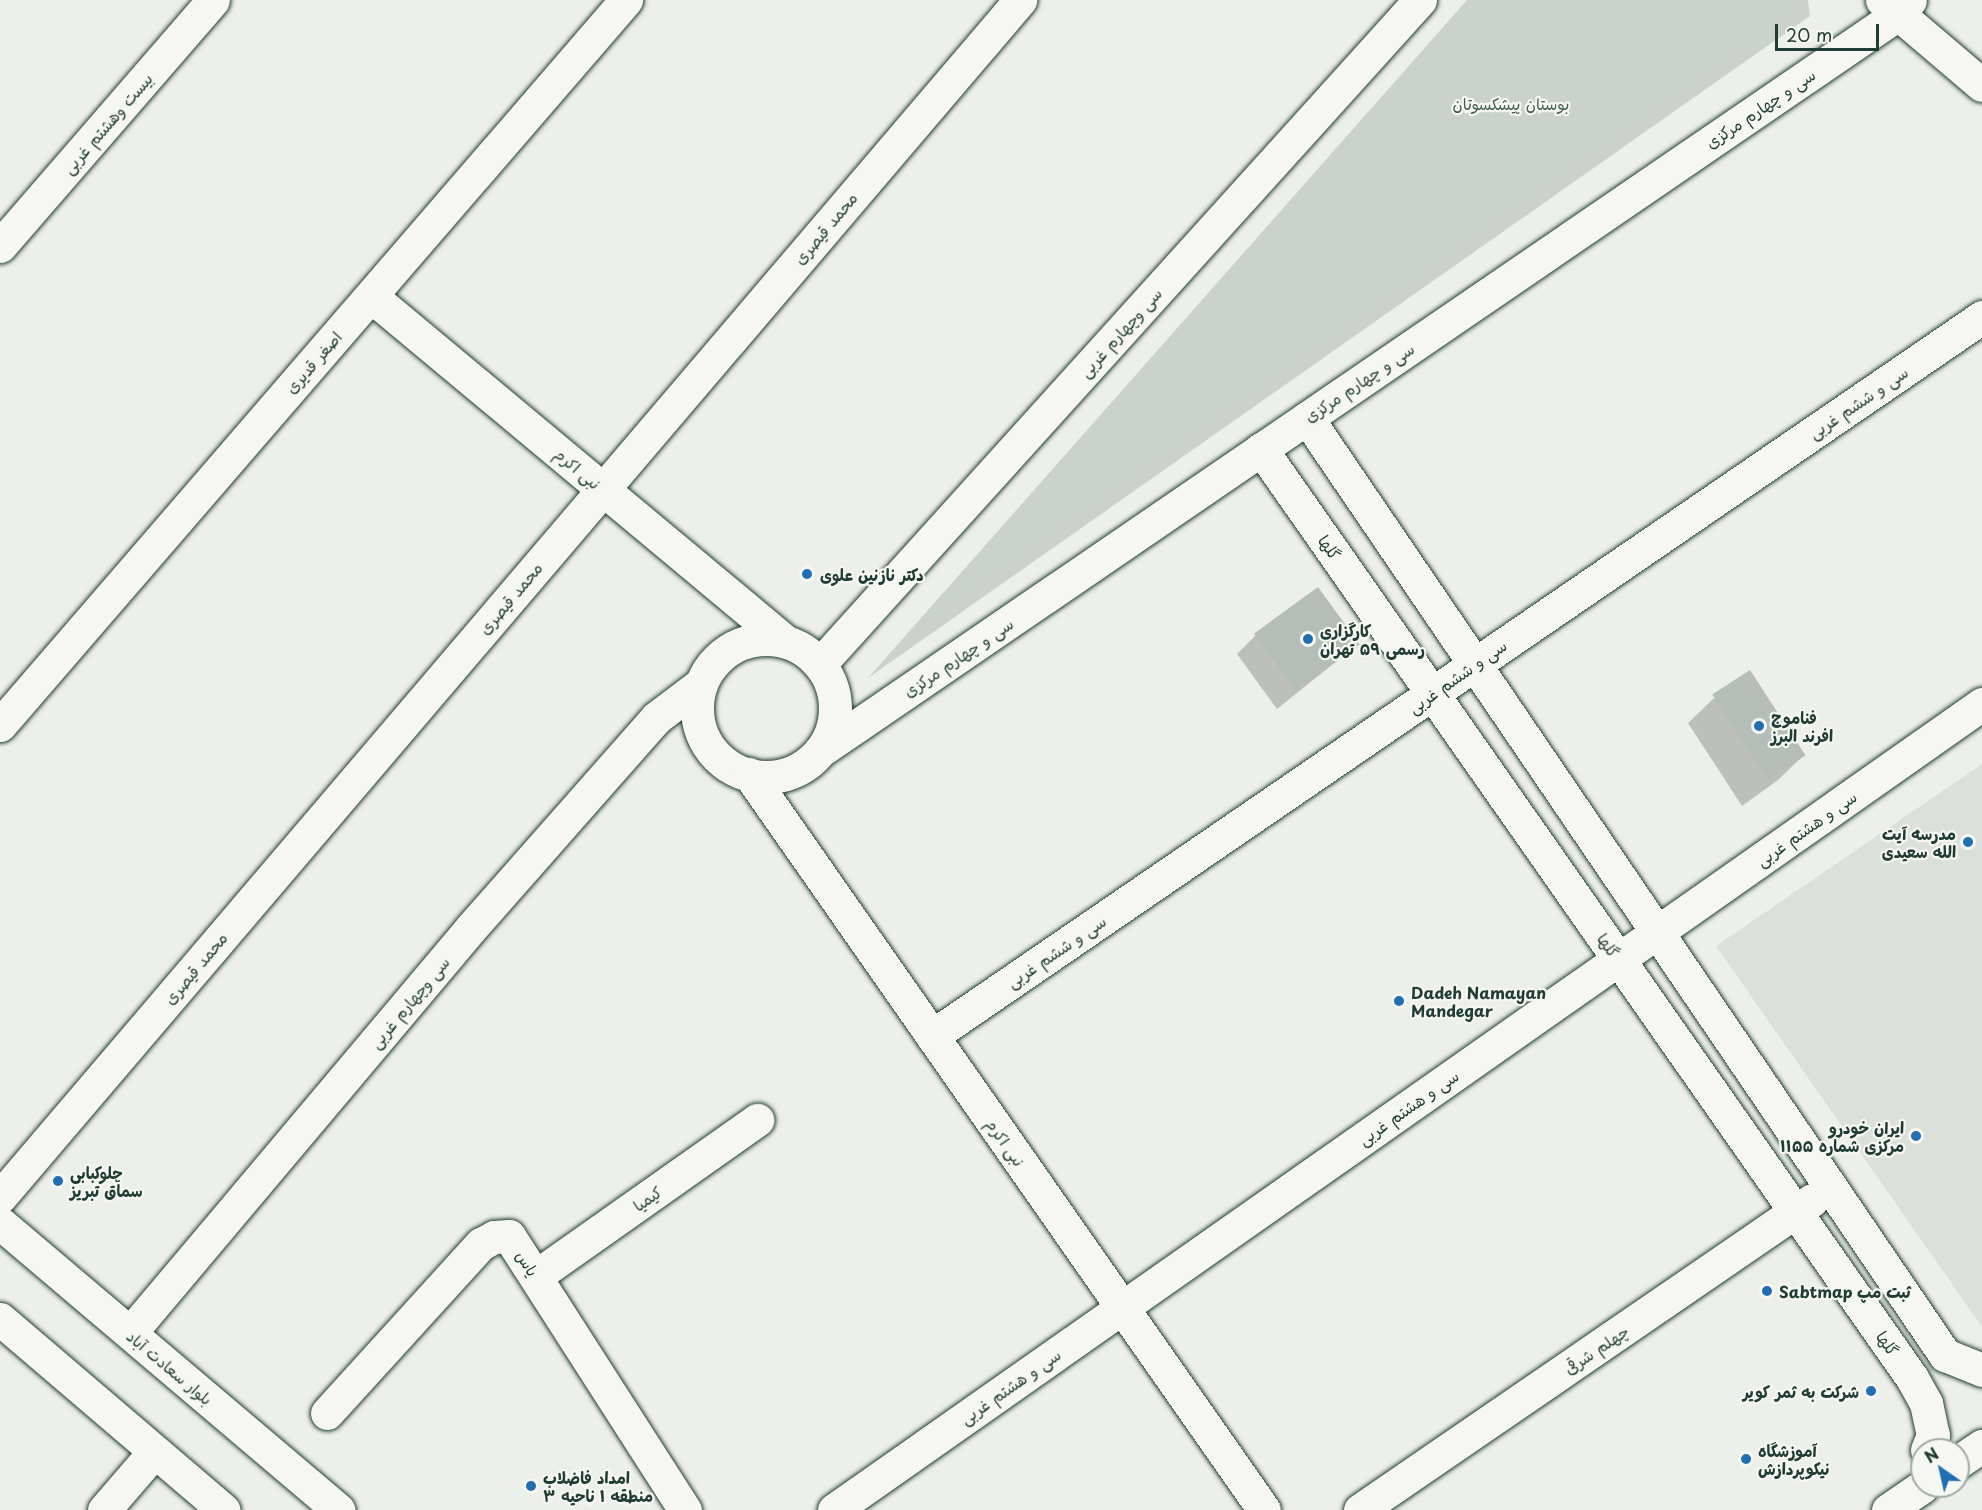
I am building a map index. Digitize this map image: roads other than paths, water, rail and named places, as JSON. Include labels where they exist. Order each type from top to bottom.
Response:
[{"type":"street","name":"بیست وهشتم غربی","points":[[0,246],[213,0]]},
{"type":"street","name":"اصغر قدیری","points":[[0,725],[626,0]]},
{"type":"street","name":"محمد قیصری","points":[[0,1197],[1020,0]]},
{"type":"street","name":"سی وچهارم غربی","points":[[820,664],[1420,0]]},
{"type":"street","points":[[1896,5],[1982,86]]},
{"type":"street","name":"سی و چهارم مرکزی","points":[[820,751],[1307,418],[1896,5]]},
{"type":"street","name":"نبی اکرم","points":[[371,296],[785,641]]},
{"type":"street","name":"سی و ششم غربی","points":[[932,1036],[1982,317]]},
{"type":"street","points":[[1307,418],[1945,1355],[1982,1370]]},
{"type":"street","name":"گلها","points":[[1261,449],[1912,1378],[1926,1403],[1932,1438]]},
{"type":"street","points":[[764,639],[785,641],[804,650],[820,664],[831,685],[835,708],[831,730],[820,751],[802,766],[781,775],[749,774],[721,761],[707,745],[699,725],[697,705],[701,684],[711,666],[743,643],[764,639]]},
{"type":"street","name":"سی وچهارم غربی","points":[[130,1333],[478,919],[656,718],[701,684]]},
{"type":"street","name":"سی و هشتم غربی","points":[[834,1510],[1982,704]]},
{"type":"street","name":"نبی اکرم","points":[[749,774],[1264,1510]]},
{"type":"street","name":"کیمیا","points":[[536,1276],[757,1120]]},
{"type":"street","name":"چهلم شرقی","points":[[1360,1510],[1831,1187]]},
{"type":"street","name":"بلوار سعادت آباد","points":[[0,1223],[339,1510]]},
{"type":"street","name":"یاس","points":[[327,1413],[481,1244],[494,1237],[510,1236],[685,1510]]},
{"type":"street","points":[[0,1318],[153,1453],[206,1505]]},
{"type":"street","points":[[104,1510],[153,1453]]},
{"type":"place","name":"دکتر نازنین علوی","points":[[807,574]]},
{"type":"place","name":"کارگزاری رسمی ۵۹ تهران","points":[[1308,639]]},
{"type":"place","name":"فناموج افرند البرز","points":[[1759,726]]},
{"type":"place","name":"مدرسه آیت الله سعیدی","points":[[1968,842]]},
{"type":"place","name":"Dadeh Namayan Mandegar","points":[[1399,1001]]},
{"type":"place","name":"ایران خودرو مرکزی شماره ۱۱۵۵","points":[[1916,1136]]},
{"type":"place","name":"چلوکبابی سماق تبریز","points":[[58,1181]]},
{"type":"place","name":"Sabtmap ثبت مپ","points":[[1767,1291]]},
{"type":"place","name":"شرکت به ثمر کویر","points":[[1871,1391]]},
{"type":"place","name":"آموزشگاه نیکوپردازش","points":[[1746,1459]]},
{"type":"place","name":"امداد فاضلاب منطقه ۱ ناحیه ۳","points":[[531,1486]]},
{"type":"park label","name":"بوستان پیشکسوتان","points":[[1511,103]]}]
